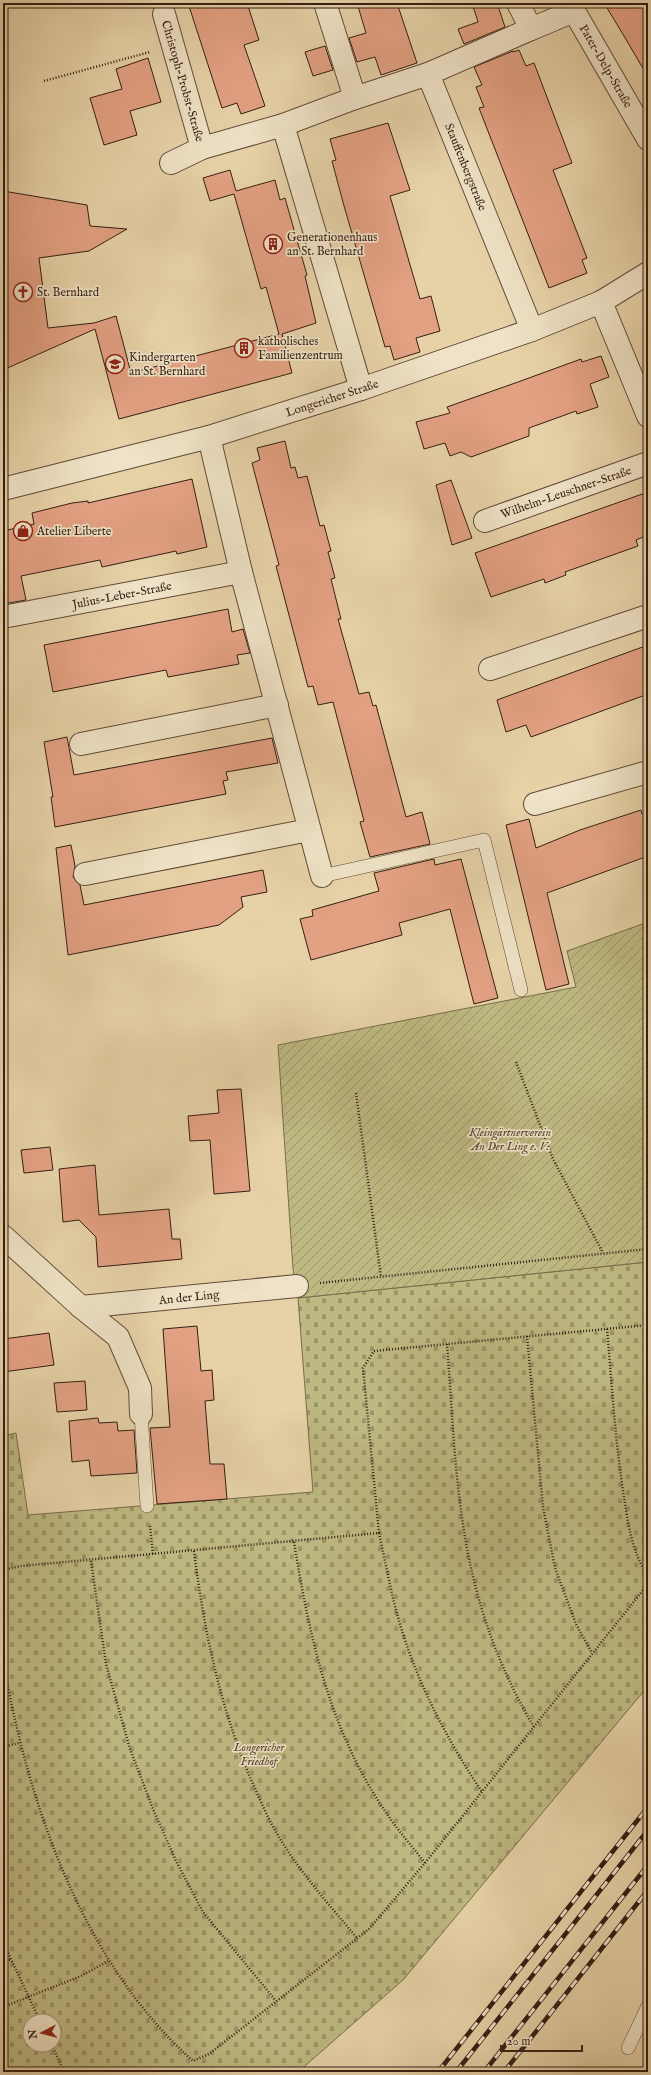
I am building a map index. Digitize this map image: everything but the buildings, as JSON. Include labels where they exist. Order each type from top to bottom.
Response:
[{"type":"street","points":[[325,3],[356,98]]},
{"type":"street","points":[[518,3],[532,29]]},
{"type":"street","name":"Pater-Delp-Straße","points":[[428,74],[574,11],[648,139]]},
{"type":"street","name":"Christoph-Probst-Straße","points":[[164,14],[202,148]]},
{"type":"street","points":[[361,389],[283,125],[356,98],[428,74]]},
{"type":"street","name":"Stauffenbergstraße","points":[[428,74],[532,330]]},
{"type":"street","name":"Christoph-Probst-Straße","points":[[171,163],[202,148],[283,125]]},
{"type":"street","name":"Longericher Straße","points":[[3,489],[209,437],[361,389],[532,330],[601,302],[648,273]]},
{"type":"street","points":[[601,302],[648,416]]},
{"type":"street","points":[[209,437],[241,572],[322,876]]},
{"type":"street","name":"Wilhelm-Leuschner-Straße","points":[[485,521],[648,463]]},
{"type":"street","name":"Julius-Leber-Straße","points":[[3,617],[241,572]]},
{"type":"street","points":[[490,669],[648,616]]},
{"type":"street","points":[[81,744],[277,705]]},
{"type":"street","points":[[535,804],[648,772]]},
{"type":"street","points":[[85,874],[309,830]]},
{"type":"street","points":[[3,1236],[80,1307],[118,1337],[140,1388],[141,1414]]},
{"type":"street","name":"An der Ling","points":[[80,1307],[297,1286]]},
{"type":"lane","points":[[322,876],[484,840],[521,990]]},
{"type":"lane","points":[[141,1414],[147,1506]]},
{"type":"lane","points":[[628,2048],[648,2006]]},
{"type":"path","points":[[44,81],[173,47]]},
{"type":"path","points":[[516,1062],[553,1158],[603,1253]]},
{"type":"path","points":[[356,1093],[381,1277]]},
{"type":"path","points":[[297,1286],[648,1249]]},
{"type":"path","points":[[482,1792],[461,1760],[435,1713],[405,1640],[390,1585],[379,1533],[363,1368],[374,1351],[648,1325]]},
{"type":"path","points":[[607,1329],[619,1464],[628,1523],[640,1565],[648,1575]]},
{"type":"path","points":[[527,1336],[542,1507],[553,1560],[576,1624],[592,1653]]},
{"type":"path","points":[[447,1344],[464,1531],[474,1582],[493,1644],[519,1701],[534,1727]]},
{"type":"path","points":[[147,1506],[153,1554]]},
{"type":"path","points":[[3,1570],[21,1566],[91,1561],[379,1533]]},
{"type":"path","points":[[294,1542],[316,1654],[332,1707],[356,1761],[383,1808],[425,1863]]},
{"type":"path","points":[[194,1550],[205,1632],[217,1683],[238,1747],[252,1782],[283,1844],[357,1938]]},
{"type":"path","points":[[91,1561],[106,1664],[130,1749],[153,1809],[176,1861],[203,1912],[276,2001]]},
{"type":"path","points":[[3,1660],[19,1743],[53,1843],[79,1907],[108,1961],[169,2039],[193,2061],[209,2054],[369,1929],[425,1863],[648,1584]]},
{"type":"path","points":[[3,1748],[19,1743]]},
{"type":"path","points":[[3,1942],[36,2013]]},
{"type":"path","points":[[3,1959],[12,1960]]},
{"type":"path","points":[[3,2007],[81,1976],[108,1961]]},
{"type":"path","points":[[56,2053],[64,2072]]},
{"type":"green space","name":"Kleingärtnerverein An Der Ling e. V.","points":[[648,922],[648,1262],[298,1298],[293,1269],[278,1045],[576,987],[567,951]]},
{"type":"green space","name":"Longericher Friedhof","points":[[648,1262],[648,1686],[403,1980],[298,2072],[3,2072],[3,1436],[16,1433],[28,1515],[313,1492],[298,1298]]},
{"type":"railway","points":[[438,2072],[648,1807]]},
{"type":"railway","points":[[456,2072],[648,1830]]},
{"type":"railway","points":[[484,2072],[648,1865]]},
{"type":"railway","points":[[504,2072],[648,1890]]},
{"type":"place","name":"Generationenhaus an St. Bernhard","points":[[273,244]]},
{"type":"place","name":"St. Bernhard","points":[[23,292]]},
{"type":"place","name":"katholisches Familienzentrum","points":[[244,348]]},
{"type":"place","name":"Kindergarten an St. Bernhard","points":[[115,364]]},
{"type":"place","name":"Atelier Liberte","points":[[23,531]]}]
